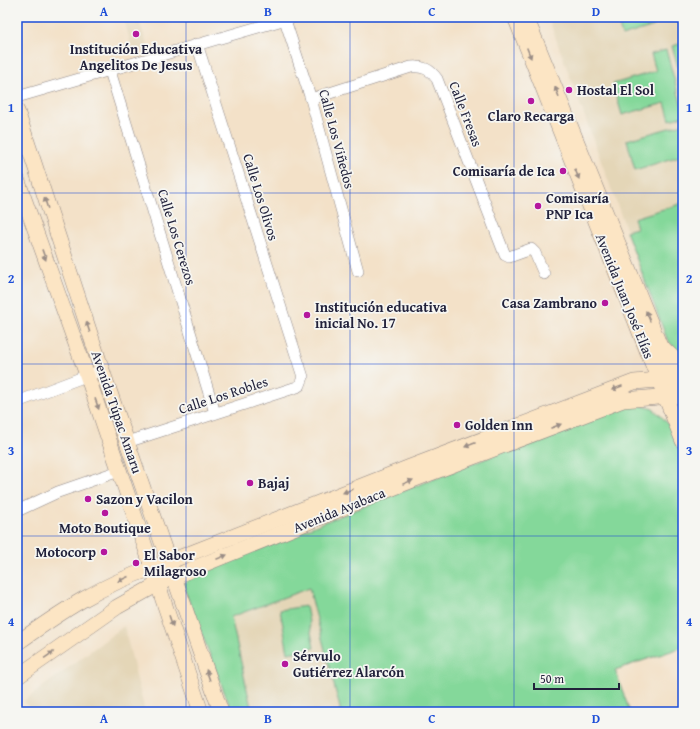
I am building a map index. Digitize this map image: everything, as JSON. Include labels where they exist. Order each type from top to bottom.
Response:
[{"type":"street","name":"Avenida Juan José Elías","points":[[518,17],[651,342],[672,379],[678,397],[677,425],[683,441]]},
{"type":"street","points":[[17,97],[287,18]]},
{"type":"street","name":"Calle Los Viñedos","points":[[287,18],[311,99],[358,271]]},
{"type":"street","name":"Calle Los Olivos","points":[[197,44],[296,358]]},
{"type":"street","name":"Calle Fresas","points":[[311,99],[411,67],[419,66],[426,68],[433,73],[437,79],[505,255],[509,257],[531,249],[535,253],[544,274]]},
{"type":"street","name":"Calle Los Cerezos","points":[[110,71],[215,413]]},
{"type":"street","name":"Avenida Túpac Amaru","points":[[17,111],[102,370],[221,712]]},
{"type":"street","name":"Avenida Túpac Amaru","points":[[19,189],[87,375],[201,712]]},
{"type":"street","points":[[634,382],[646,362],[651,342],[683,367]]},
{"type":"street","name":"Calle Los Robles","points":[[127,442],[297,387],[300,385],[303,377],[296,358]]},
{"type":"street","points":[[17,402],[102,370]]},
{"type":"street","name":"Avenida Ayabaca","points":[[17,644],[72,605],[95,591],[130,575],[169,562],[634,382],[672,379]]},
{"type":"street","name":"Avenida Ayabaca","points":[[17,677],[117,607],[158,584],[174,577],[415,479],[623,400],[678,397]]},
{"type":"street","points":[[623,400],[653,403],[669,414],[677,425]]},
{"type":"street","points":[[17,509],[58,492],[119,471]]},
{"type":"shaded area","name":"Institución Educativa Angelitos De Jesus","points":[[138,17],[148,48],[133,52],[124,19]]},
{"type":"shaded area","points":[[548,17],[683,17],[683,359],[672,346],[663,329]]},
{"type":"shaded area","name":"Sérvulo Gutiérrez Alarcón","points":[[309,588],[341,712],[252,712],[231,617]]},
{"type":"shaded area","points":[[124,626],[145,712],[32,712],[24,701]]},
{"type":"green space","points":[[652,17],[654,26],[622,36],[617,18]]},
{"type":"green space","points":[[683,43],[683,85],[672,46]]},
{"type":"green space","points":[[666,50],[683,110],[683,116],[670,120],[665,103],[622,115],[613,84],[656,71],[651,54]]},
{"type":"green space","points":[[683,124],[683,155],[635,170],[627,140]]},
{"type":"green space","points":[[683,203],[683,359],[667,339],[626,231],[637,228],[634,218]]},
{"type":"green space","points":[[627,403],[653,409],[662,417],[670,426],[683,462],[683,647],[615,670],[630,712],[341,712],[309,588],[231,617],[252,712],[232,712],[185,591],[185,583],[190,575]]},
{"type":"green space","points":[[306,606],[314,648],[288,653],[280,610]]},
{"type":"place","name":"Institución Educativa Angelitos De Jesus","points":[[136,34]]},
{"type":"place","name":"Hostal El Sol","points":[[569,90]]},
{"type":"place","name":"Claro Recarga","points":[[531,101]]},
{"type":"place","name":"Comisaría de Ica","points":[[563,171]]},
{"type":"place","name":"Comisaría PNP Ica","points":[[538,206]]},
{"type":"place","name":"Casa Zambrano","points":[[605,303]]},
{"type":"place","name":"Institución educativa inicial No. 17","points":[[307,315]]},
{"type":"place","name":"Golden Inn","points":[[457,425]]},
{"type":"place","name":"Bajaj","points":[[250,483]]},
{"type":"place","name":"Sazon y Vacilon","points":[[88,499]]},
{"type":"place","name":"Moto Boutique","points":[[105,513]]},
{"type":"place","name":"Motocorp","points":[[104,552]]},
{"type":"place","name":"El Sabor Milagroso","points":[[136,563]]},
{"type":"place","name":"Sérvulo Gutiérrez Alarcón","points":[[285,664]]}]
